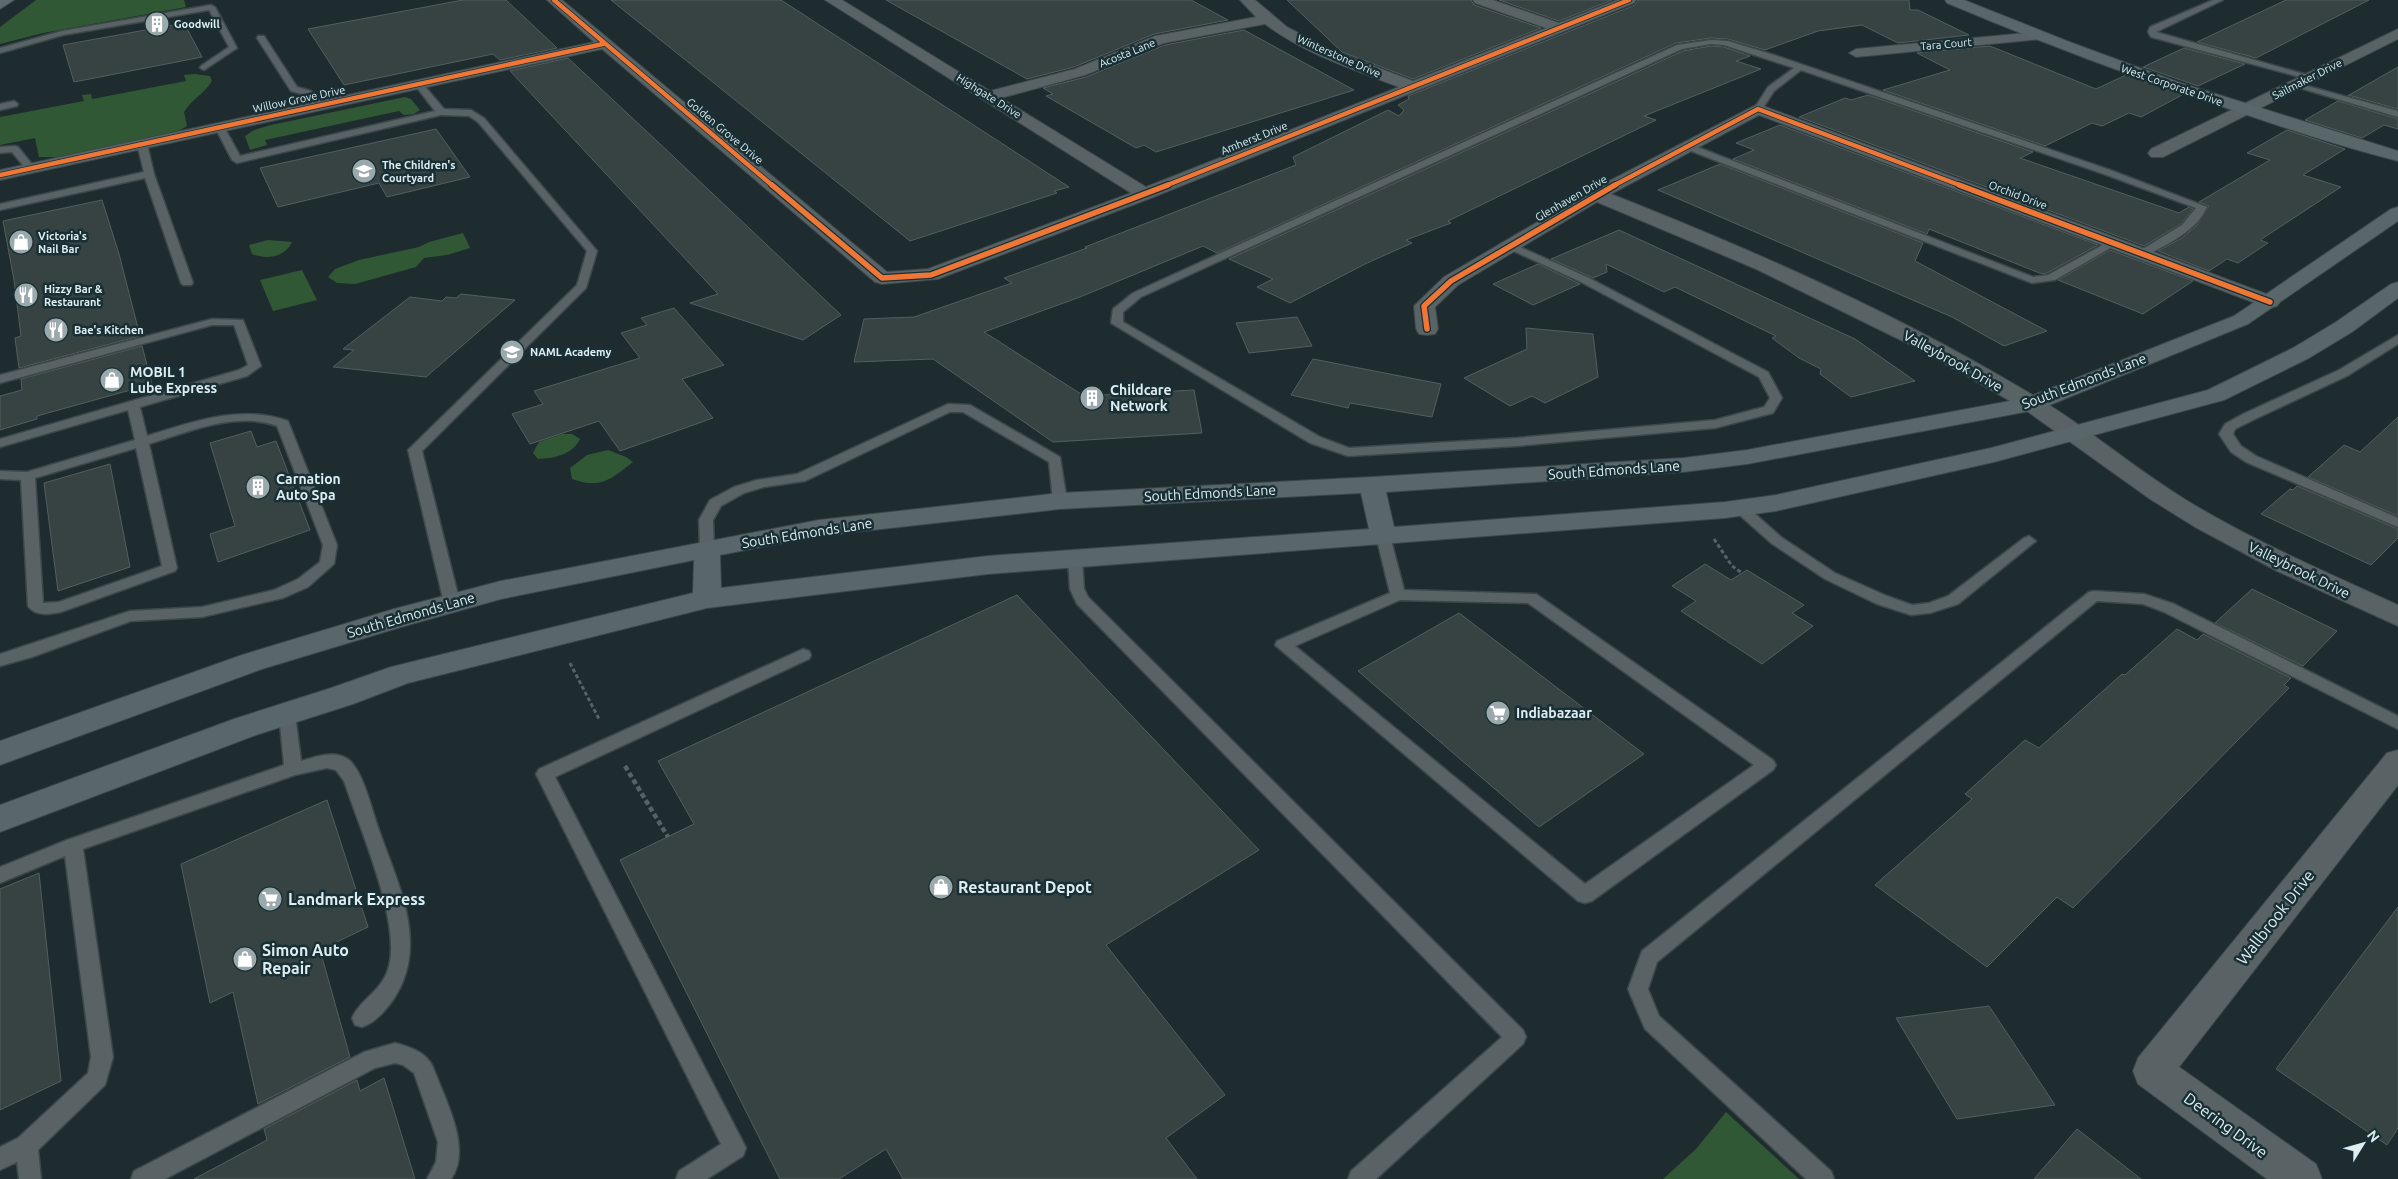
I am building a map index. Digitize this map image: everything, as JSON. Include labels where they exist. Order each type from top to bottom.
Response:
[{"type":"main road","points":[[0,5],[7,0]]},
{"type":"main road","name":"West Corporate Drive","points":[[1952,0],[2036,36],[2244,110],[2398,156]]},
{"type":"main road","name":"South Edmonds Lane","points":[[0,752],[252,662],[452,603],[501,590],[819,528],[1060,500],[1372,486],[1683,465],[1748,457],[2032,404],[2241,320],[2398,214]]},
{"type":"main road","points":[[0,819],[245,727],[401,674],[706,599],[988,565],[1458,532],[1740,508],[1776,503],[1975,459],[2216,395],[2301,353],[2344,328],[2398,288]]},
{"type":"main road","points":[[1372,486],[1383,536]]},
{"type":"main road","points":[[706,599],[707,549]]},
{"type":"street","name":"Golden Grove Drive","points":[[554,0],[603,44],[882,278]]},
{"type":"street","name":"Highgate Drive","points":[[832,0],[1145,194]]},
{"type":"street","name":"Winterstone Drive","points":[[1247,0],[1267,20],[1310,45],[1412,86]]},
{"type":"street","points":[[1480,0],[1559,28]]},
{"type":"street","name":"Amherst Drive","points":[[882,278],[932,275],[1145,194],[1629,0]]},
{"type":"street","name":"Acosta Lane","points":[[989,96],[1080,72],[1160,39],[1267,20]]},
{"type":"street","name":"Sailmaker Drive","points":[[2157,153],[2398,33]]},
{"type":"street","name":"Tara Court","points":[[1856,53],[2036,36]]},
{"type":"street","name":"Willow Grove Drive","points":[[0,174],[603,44]]},
{"type":"street","name":"Glenhaven Drive","points":[[1427,329],[1424,306],[1450,281],[1596,195],[1758,109]]},
{"type":"street","name":"Orchid Drive","points":[[1758,109],[2270,302]]},
{"type":"street","name":"Valleybrook Drive","points":[[1596,195],[1722,247],[1861,310],[2032,404],[2175,504],[2217,530],[2398,616]]},
{"type":"street","name":"Wallbrook Drive","points":[[2152,1071],[2398,762]]},
{"type":"street","name":"Deering Drive","points":[[2152,1071],[2300,1179]]},
{"type":"lane","points":[[2219,0],[2153,29],[2152,32],[2154,35],[2302,81],[2398,114]]},
{"type":"lane","points":[[0,50],[62,33],[211,7],[233,48],[204,68]]},
{"type":"lane","points":[[262,38],[294,89],[308,93],[320,106]]},
{"type":"lane","points":[[1511,246],[1585,280],[1764,374],[1776,398],[1769,410],[1715,424],[1517,442],[1348,452],[1315,440],[1117,323],[1117,312],[1137,295],[1680,47],[1711,42],[1725,43],[1800,67],[2107,172],[2202,207],[2201,213],[2191,223],[2142,254]]},
{"type":"lane","points":[[1758,109],[1771,89],[1800,67]]},
{"type":"lane","points":[[419,85],[441,112]]},
{"type":"lane","points":[[0,107],[14,104]]},
{"type":"lane","points":[[220,127],[237,160],[441,112],[471,113],[481,120],[592,251],[585,270],[582,286],[415,450],[452,603]]},
{"type":"lane","points":[[142,144],[149,174],[187,283]]},
{"type":"lane","points":[[1688,146],[2032,280],[2051,278],[2114,243]]},
{"type":"lane","points":[[0,150],[15,149],[30,168]]},
{"type":"lane","points":[[0,207],[149,174]]},
{"type":"lane","points":[[0,379],[212,322],[239,322],[255,366],[243,373],[0,443]]},
{"type":"lane","points":[[2398,339],[2343,373],[2242,420],[2230,427],[2226,434],[2236,449],[2251,458],[2398,523]]},
{"type":"lane","points":[[28,476],[36,606],[44,610],[61,607],[170,568],[132,404]]},
{"type":"lane","points":[[707,549],[706,520],[715,503],[739,490],[762,483],[800,478],[948,408],[966,408],[1055,460],[1060,500]]},
{"type":"lane","points":[[0,475],[28,476],[217,420],[267,418],[283,424],[330,545],[327,564],[303,583],[278,594],[202,612],[130,616],[26,653],[0,660]]},
{"type":"lane","points":[[1740,508],[1776,540],[1830,576],[1882,600],[1911,610],[1930,608],[1953,600],[2029,541]]},
{"type":"lane","points":[[1383,536],[1398,595]]},
{"type":"lane","points":[[1075,559],[1077,589],[1082,600],[1516,1037],[1359,1179]]},
{"type":"lane","points":[[1398,595],[1531,598],[1767,765],[1585,895],[1283,645],[1398,595]]},
{"type":"lane","points":[[1823,1179],[1652,1022],[1638,989],[1649,957],[2094,596],[2144,600],[2170,608],[2398,723]]},
{"type":"lane","points":[[687,1179],[734,1148],[545,774],[803,655]]},
{"type":"lane","points":[[287,714],[293,769]]},
{"type":"lane","points":[[0,875],[72,845],[293,769],[326,761],[342,764],[352,779],[400,915],[402,944],[400,964],[390,987],[381,1001],[362,1018]]},
{"type":"lane","points":[[0,1159],[26,1146],[97,1078],[102,1057],[72,845]]},
{"type":"lane","points":[[142,1179],[371,1059],[395,1053],[409,1057],[422,1067],[445,1126],[449,1142],[447,1166],[438,1179]]},
{"type":"lane","points":[[26,1146],[30,1179]]},
{"type":"path","points":[[1713,538],[1732,566],[1742,573]]},
{"type":"green space","points":[[36,0],[184,0],[186,7],[43,33],[0,44],[0,27]]},
{"type":"green space","points":[[184,75],[210,76],[212,81],[184,112],[187,126],[177,132],[59,157],[39,157],[35,138],[0,145],[0,117],[84,101],[82,95],[91,94],[92,99],[186,81]]},
{"type":"green space","points":[[405,97],[411,99],[420,110],[414,114],[404,115],[399,111],[265,140],[267,145],[250,150],[245,136],[254,130],[271,125]]},
{"type":"green space","points":[[463,233],[470,248],[447,255],[424,258],[416,267],[355,284],[337,283],[328,277],[335,269],[359,260],[419,247],[429,242]]},
{"type":"green space","points":[[268,240],[292,242],[285,251],[275,256],[264,257],[252,254],[249,245]]},
{"type":"green space","points":[[302,270],[317,300],[273,311],[260,280]]},
{"type":"green space","points":[[562,434],[572,434],[580,439],[572,449],[562,455],[538,459],[533,453],[539,442]]},
{"type":"green space","points":[[608,450],[633,462],[618,474],[598,483],[572,479],[570,468],[587,455]]},
{"type":"green space","points":[[1726,1112],[1799,1179],[1663,1179],[1696,1149]]},
{"type":"building","points":[[463,0],[506,0],[557,48],[500,60],[493,54],[344,85],[308,29]]},
{"type":"building","points":[[611,0],[781,0],[1069,187],[1054,191],[1057,193],[910,241]]},
{"type":"building","points":[[886,0],[1191,0],[1228,20],[1154,34],[1074,67],[1027,79]]},
{"type":"building","points":[[1287,0],[1471,0],[1474,5],[1541,28],[1413,79],[1342,52]]},
{"type":"building","points":[[1499,0],[1612,0],[1559,21]]},
{"type":"building","points":[[1638,0],[1909,0],[1910,10],[1918,10],[1969,35],[1898,43],[1862,25],[1818,31],[1765,50],[1728,39],[1711,38],[1676,43],[1217,253],[1203,246],[1080,297],[984,332],[1084,396],[1194,390],[1202,433],[1053,442],[933,359],[854,362],[864,319],[914,317],[1012,283],[1004,278],[1087,248],[1085,247],[1296,165],[1293,157],[1388,110],[1399,116],[1404,110],[1398,105],[1409,99],[1408,96],[1635,5]]},
{"type":"building","points":[[2286,0],[2369,0],[2256,58],[2197,42]]},
{"type":"building","name":"Goodwill","points":[[184,23],[202,57],[74,82],[63,45]]},
{"type":"building","points":[[1244,30],[1354,90],[1156,152],[1144,145],[1136,148],[1046,96],[1053,94],[1043,88],[1086,77],[1165,45]]},
{"type":"building","points":[[1711,46],[1724,47],[1750,56],[1736,61],[1761,69],[1644,116],[1656,120],[1448,221],[1451,223],[1406,240],[1412,243],[1365,264],[1290,303],[1257,287],[1273,279],[1229,259],[1683,51]]},
{"type":"building","points":[[1990,46],[2096,89],[2126,75],[2182,95],[2141,117],[2129,113],[2102,126],[2092,123],[2045,146],[1883,90],[1950,70],[1917,53]]},
{"type":"building","points":[[2184,48],[2245,64],[2198,86],[2143,67]]},
{"type":"building","points":[[568,58],[841,315],[803,340],[690,303],[718,294],[510,71]]},
{"type":"building","points":[[2398,67],[2398,109],[2348,95],[2349,95]]},
{"type":"building","points":[[1868,95],[2033,152],[2020,158],[2179,213],[2189,207],[2193,209],[2181,224],[2144,246],[1799,117],[1845,98],[1851,100]]},
{"type":"building","points":[[2338,101],[2398,119],[2398,129],[2384,125],[2362,138],[2305,120]]},
{"type":"building","points":[[1780,125],[2098,245],[2042,274],[1929,229],[1927,234],[1733,159],[1754,150],[1736,143]]},
{"type":"building","name":"The Children's Courtyard","points":[[436,129],[470,177],[387,197],[379,183],[278,207],[260,168]]},
{"type":"building","points":[[2287,130],[2345,149],[2303,175],[2341,187],[2260,240],[2268,243],[2238,263],[2227,259],[2209,271],[2158,251],[2182,238],[2197,225],[2209,206],[2199,202],[2270,160],[2247,153]]},
{"type":"building","points":[[1720,164],[1923,243],[1915,261],[2047,331],[2004,346],[1952,317],[1658,190]]},
{"type":"building","points":[[102,200],[119,254],[140,336],[19,368],[15,338],[21,336],[14,280],[3,221]]},
{"type":"building","points":[[1619,230],[1855,339],[1915,381],[1851,397],[1820,374],[1821,369],[1799,358],[1772,338],[1776,336],[1675,287],[1664,292],[1606,264],[1607,272],[1593,278],[1551,259]]},
{"type":"building","points":[[2110,250],[2193,281],[2143,314],[2058,280]]},
{"type":"building","points":[[1538,264],[1580,284],[1533,305],[1493,284]]},
{"type":"building","points":[[461,294],[515,300],[426,377],[333,367],[354,350],[343,349],[410,297],[442,301],[446,297],[456,298]]},
{"type":"building","points":[[674,308],[724,365],[682,379],[713,418],[620,451],[599,421],[530,444],[512,414],[543,404],[534,391],[640,358],[621,333],[647,325],[641,318]]},
{"type":"building","points":[[1297,317],[1312,346],[1249,353],[1236,323]]},
{"type":"building","points":[[1526,328],[1593,334],[1598,377],[1545,403],[1532,396],[1510,406],[1464,378],[1527,349]]},
{"type":"building","name":"MOBIL 1 Lube Express","points":[[142,346],[152,384],[37,416],[37,419],[0,430],[0,396],[22,390],[21,379]]},
{"type":"building","points":[[1313,359],[1441,384],[1432,417],[1350,403],[1348,408],[1291,395]]},
{"type":"building","points":[[2398,417],[2398,516],[2308,477],[2344,445],[2360,452]]},
{"type":"building","name":"Carnation Auto Spa","points":[[251,431],[257,447],[276,441],[310,530],[218,562],[210,534],[235,526],[210,443]]},
{"type":"building","points":[[110,464],[130,567],[58,591],[44,483]]},
{"type":"building","points":[[2297,486],[2398,529],[2398,538],[2371,565],[2261,514],[2290,489],[2293,490]]},
{"type":"building","points":[[1705,564],[1731,580],[1747,570],[1804,605],[1792,613],[1813,626],[1762,664],[1681,611],[1696,601],[1672,586]]},
{"type":"building","points":[[2252,589],[2337,631],[2303,666],[2215,623]]},
{"type":"building","points":[[1017,595],[1259,850],[1106,945],[1225,1095],[1166,1138],[1197,1179],[903,1179],[886,1149],[839,1179],[780,1179],[620,860],[694,824],[658,761]]},
{"type":"building","points":[[1459,613],[1644,754],[1539,827],[1358,671]]},
{"type":"building","points":[[2177,629],[2197,640],[2203,634],[2291,678],[2284,685],[2289,688],[2073,908],[2057,897],[1987,967],[1875,885],[1972,799],[1965,794],[2025,740],[2039,748],[2122,674],[2125,675]]},
{"type":"building","points":[[327,800],[368,927],[320,950],[350,1057],[258,1104],[233,992],[210,1003],[181,864]]},
{"type":"building","points":[[39,873],[61,1081],[0,1110],[0,889]]},
{"type":"building","points":[[2398,907],[2398,1128],[2387,1145],[2276,1069]]},
{"type":"building","points":[[1989,1006],[2055,1105],[1957,1119],[1896,1018]]},
{"type":"building","points":[[384,1078],[415,1179],[194,1179],[267,1140],[264,1129],[357,1080],[360,1091]]},
{"type":"building","points":[[2077,1129],[2141,1179],[2034,1179]]},
{"type":"cycle path","points":[[554,0],[882,278],[931,275],[1145,194],[1629,0]]},
{"type":"cycle path","points":[[0,175],[603,44]]},
{"type":"cycle path","points":[[1427,329],[1424,306],[1451,281],[1596,195],[1758,109],[2270,302]]},
{"type":"place","name":"Goodwill","points":[[157,24]]},
{"type":"place","name":"The Children's Courtyard","points":[[364,171]]},
{"type":"place","name":"Victoria's Nail Bar","points":[[21,242]]},
{"type":"place","name":"Hizzy Bar & Restaurant","points":[[26,295]]},
{"type":"place","name":"Bae's Kitchen","points":[[56,330]]},
{"type":"place","name":"NAML Academy","points":[[512,352]]},
{"type":"place","name":"MOBIL 1 Lube Express","points":[[112,380]]},
{"type":"place","name":"Childcare Network","points":[[1092,398]]},
{"type":"place","name":"Carnation Auto Spa","points":[[258,487]]},
{"type":"place","name":"Indiabazaar","points":[[1498,713]]},
{"type":"place","name":"Restaurant Depot","points":[[941,887]]},
{"type":"place","name":"Landmark Express","points":[[270,899]]},
{"type":"place","name":"Simon Auto Repair","points":[[245,959]]}]
